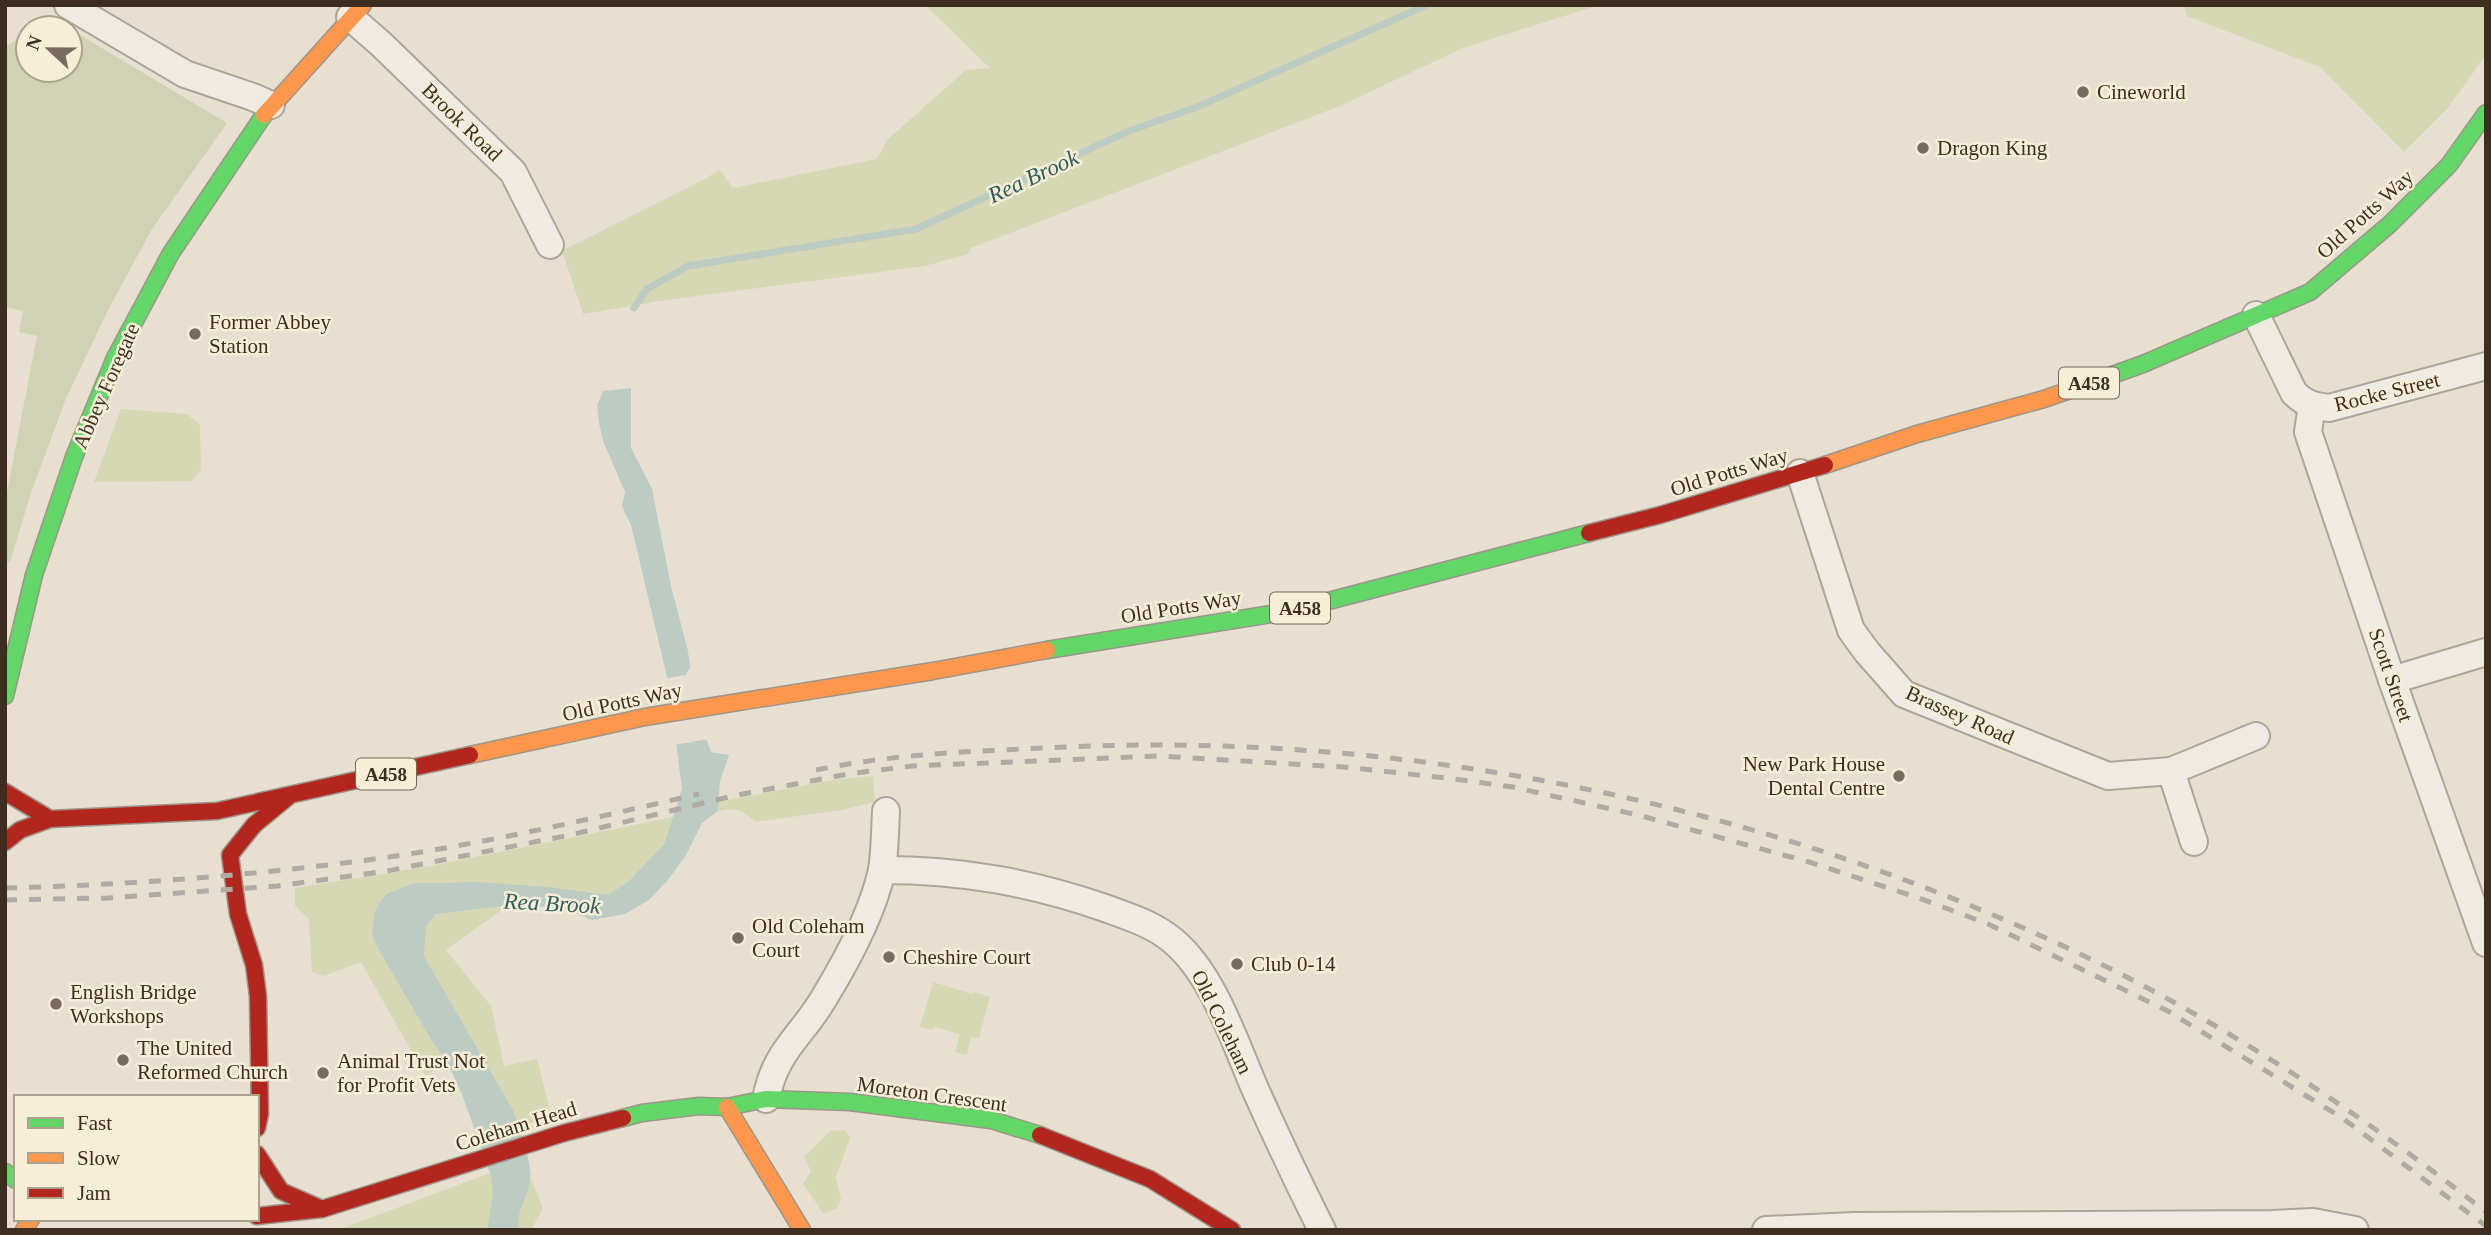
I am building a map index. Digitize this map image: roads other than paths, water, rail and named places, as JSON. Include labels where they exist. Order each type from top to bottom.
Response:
[{"type":"main road","name":"Abbey Foregate","points":[[5,696],[34,575],[74,457],[115,358],[171,253],[271,105],[356,11]]},
{"type":"main road","name":"Old Potts Way","points":[[2431,160],[2484,116]]},
{"type":"main road","name":"Old Potts Way","points":[[227,827],[292,794],[645,717],[1290,611],[1660,515],[1917,434],[2044,399],[2143,364],[2310,292],[2390,224],[2449,165],[2484,116]]},
{"type":"main road","name":"Old Potts Way","points":[[2256,315],[2287,282]]},
{"type":"main road","points":[[5,792],[50,819]]},
{"type":"main road","name":"Old Potts Way","points":[[5,842],[20,830],[50,819],[227,827],[254,825],[292,794]]},
{"type":"main road","points":[[227,827],[239,914],[254,965],[258,996],[259,1119]]},
{"type":"main road","name":"A458","points":[[227,827],[253,850]]},
{"type":"main road","points":[[245,934],[256,908]]},
{"type":"main road","name":"Moreton Crescent","points":[[727,1107],[765,1099],[850,1102],[991,1120],[1057,1140],[1150,1179],[1232,1230]]},
{"type":"main road","name":"Coleham Head","points":[[259,1216],[322,1209],[564,1133],[642,1113],[699,1106],[727,1107]]},
{"type":"main road","points":[[727,1107],[802,1230]]},
{"type":"main road","points":[[259,1157],[281,1191],[322,1209]]},
{"type":"street","points":[[68,5],[185,74],[271,105]]},
{"type":"street","name":"Brook Road","points":[[356,11],[381,44],[513,172],[550,246]]},
{"type":"street","name":"Rocke Street","points":[[2256,315],[2294,393],[2302,401],[2312,405],[2329,408],[2486,366]]},
{"type":"street","name":"Scott Street","points":[[2312,405],[2308,432],[2392,680],[2486,943]]},
{"type":"street","name":"Brassey Road","points":[[1800,473],[1851,629],[1867,652],[1904,694],[2108,776],[2171,771],[2256,736]]},
{"type":"street","points":[[2392,680],[2486,652]]},
{"type":"street","points":[[2171,771],[2194,842]]},
{"type":"street","points":[[765,1099],[769,1079],[780,1056],[823,1000],[855,940],[873,898],[882,870],[886,811]]},
{"type":"street","name":"Old Coleham","points":[[882,870],[951,872],[1010,881],[1068,895],[1134,918],[1171,939],[1196,966],[1214,998],[1322,1230]]},
{"type":"street","points":[[1766,1230],[1854,1226],[2273,1227],[2313,1222],[2355,1230]]},
{"type":"water","points":[[631,388],[631,448],[652,489],[671,586],[688,651],[690,667],[684,679],[711,752],[729,755],[720,781],[718,811],[702,823],[685,857],[667,881],[649,900],[625,914],[592,920],[559,907],[506,906],[436,914],[426,927],[424,956],[513,1110],[528,1156],[530,1181],[520,1212],[519,1230],[487,1230],[493,1193],[490,1173],[449,1065],[432,1041],[372,936],[375,912],[388,893],[415,883],[478,882],[608,895],[629,881],[664,844],[682,789],[668,681],[631,525],[622,506],[625,492],[603,441],[597,405],[603,391]]},
{"type":"waterway","name":"Rea Brook","points":[[634,308],[647,289],[688,266],[916,229],[1129,131],[1197,107],[1427,5]]},
{"type":"railway","points":[[816,770],[909,756],[1065,747],[1200,745],[1334,753],[1469,768],[1602,792],[1734,825],[1863,865],[1989,913],[2111,969],[2209,1022],[2304,1081],[2397,1145],[2486,1212]]},
{"type":"railway","points":[[5,900],[108,898],[277,886],[387,871],[570,835],[733,796],[848,774],[912,766],[1159,756],[1343,767],[1447,778],[1513,787],[1638,815],[1809,862],[1988,924],[2166,1010],[2341,1117],[2486,1226]]},
{"type":"railway","points":[[5,888],[194,878],[382,858],[581,821],[699,794]]},
{"type":"place","name":"Cineworld","points":[[2083,92]]},
{"type":"place","name":"Dragon King","points":[[1923,148]]},
{"type":"place","name":"Former Abbey Station","points":[[195,334]]},
{"type":"place","name":"New Park House Dental Centre","points":[[1899,776]]},
{"type":"place","name":"Old Coleham Court","points":[[738,938]]},
{"type":"place","name":"Cheshire Court","points":[[889,957]]},
{"type":"place","name":"Club 0-14","points":[[1237,964]]},
{"type":"place","name":"English Bridge Workshops","points":[[56,1004]]},
{"type":"place","name":"The United Reformed Church","points":[[123,1060]]},
{"type":"place","name":"Animal Trust Not for Profit Vets","points":[[323,1073]]}]
